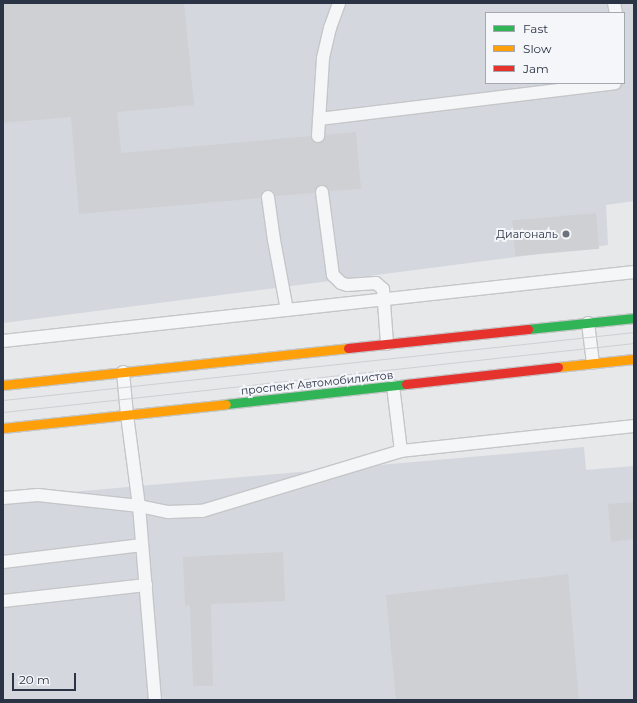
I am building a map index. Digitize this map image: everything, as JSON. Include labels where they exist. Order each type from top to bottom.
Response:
[{"type":"main road","points":[[3,385],[634,318]]},
{"type":"main road","name":"проспект Автомобилистов","points":[[3,428],[634,359]]},
{"type":"lane","points":[[318,136],[323,58],[330,28],[339,3]]},
{"type":"lane","points":[[319,119],[607,84]]},
{"type":"lane","points":[[322,192],[333,275],[341,283],[347,285],[376,283],[383,289],[387,344]]},
{"type":"lane","points":[[268,197],[274,240],[287,310]]},
{"type":"lane","points":[[3,341],[634,272]]},
{"type":"lane","points":[[588,323],[593,363]]},
{"type":"lane","points":[[123,372],[126,415],[139,506],[156,700]]},
{"type":"lane","points":[[393,386],[401,451]]},
{"type":"lane","points":[[3,498],[38,495],[139,506],[168,512],[202,510],[401,451],[634,426]]},
{"type":"lane","points":[[3,562],[142,545]]},
{"type":"lane","points":[[3,601],[146,585]]},
{"type":"shaded area","points":[[3,3],[634,3],[634,201],[606,205],[608,245],[3,323]]},
{"type":"shaded area","points":[[584,447],[586,470],[634,466],[634,700],[3,700],[3,498]]},
{"type":"building","points":[[3,3],[184,3],[194,105],[117,112],[121,153],[311,136],[314,142],[318,143],[324,140],[326,135],[356,132],[361,189],[329,191],[328,187],[321,185],[317,186],[315,193],[275,196],[274,192],[267,190],[263,191],[261,198],[79,214],[71,117],[3,123]]},
{"type":"building","points":[[596,213],[599,249],[515,256],[512,220]]},
{"type":"building","points":[[634,502],[634,539],[611,542],[608,504]]},
{"type":"building","points":[[283,552],[285,601],[211,604],[213,686],[193,686],[190,605],[185,606],[183,557]]},
{"type":"building","points":[[568,574],[579,700],[396,700],[386,595]]},
{"type":"tram line","points":[[3,400],[634,332]]},
{"type":"tram line","points":[[3,412],[634,343]]},
{"type":"traffic: fast","points":[[528,329],[634,318]]},
{"type":"traffic: fast","points":[[226,404],[406,384]]},
{"type":"traffic: slow","points":[[3,385],[348,348]]},
{"type":"traffic: slow","points":[[558,367],[634,359]]},
{"type":"traffic: slow","points":[[3,428],[226,404]]},
{"type":"traffic: jam","points":[[348,348],[528,329]]},
{"type":"traffic: jam","points":[[406,384],[558,367]]},
{"type":"place","name":"Диагональ","points":[[566,234]]}]
